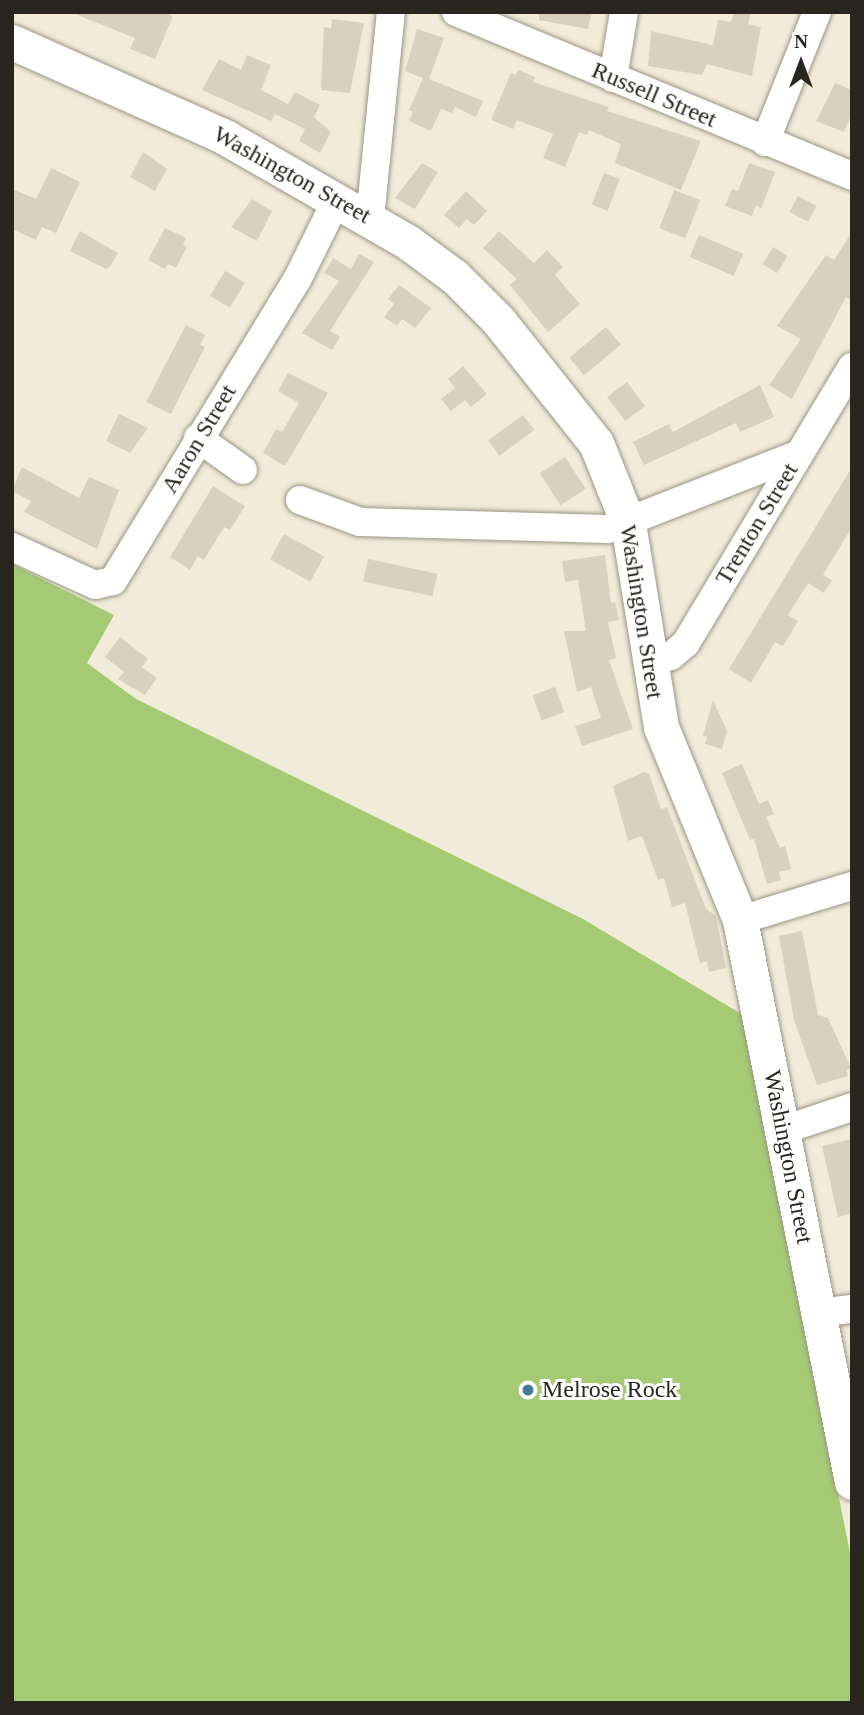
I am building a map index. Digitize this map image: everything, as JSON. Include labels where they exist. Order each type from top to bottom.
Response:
[{"type":"main road","name":"Washington Street","points":[[12,42],[200,125],[370,218],[455,277],[545,374],[596,443],[628,523],[649,663],[664,739],[740,920],[783,1130],[835,1311],[852,1482]]},
{"type":"street","points":[[370,218],[391,12]]},
{"type":"street","name":"Russell Street","points":[[456,12],[852,176]]},
{"type":"street","points":[[613,78],[624,12]]},
{"type":"street","points":[[765,142],[817,12]]},
{"type":"street","name":"Aaron Street","points":[[12,547],[95,585],[110,584],[297,280],[337,199]]},
{"type":"street","name":"Trenton Street","points":[[649,663],[671,656],[686,643],[852,367]]},
{"type":"street","points":[[198,438],[243,470]]},
{"type":"street","points":[[300,500],[360,523],[473,528],[608,529],[799,454]]},
{"type":"street","points":[[740,920],[852,886]]},
{"type":"street","points":[[783,1130],[852,1107]]},
{"type":"green space","points":[[12,564],[114,615],[87,663],[136,699],[583,919],[743,1015],[852,1563],[852,1703],[12,1703]]},
{"type":"building","points":[[70,12],[164,12],[173,16],[155,59],[130,49],[135,38]]},
{"type":"building","points":[[539,12],[592,12],[588,29],[539,20]]},
{"type":"building","points":[[734,12],[751,12],[748,24],[761,27],[752,76],[707,64],[702,75],[648,66],[651,31],[713,45],[718,20],[731,22]]},
{"type":"building","points":[[332,19],[364,23],[350,93],[321,90],[324,27],[331,28]]},
{"type":"building","points":[[417,29],[444,38],[429,79],[483,101],[476,117],[455,107],[452,113],[441,109],[431,131],[409,121],[413,112],[409,110],[423,78],[405,71]]},
{"type":"building","points":[[247,55],[271,65],[261,90],[288,104],[295,92],[320,105],[314,117],[331,132],[320,153],[299,141],[305,129],[275,114],[271,121],[202,90],[219,59],[241,70]]},
{"type":"building","points":[[518,70],[535,77],[533,82],[609,107],[607,111],[701,141],[681,190],[615,163],[621,144],[589,130],[587,135],[579,132],[565,167],[543,158],[553,134],[517,120],[513,129],[491,120],[511,73],[516,75]]},
{"type":"building","points":[[835,83],[852,90],[852,113],[844,132],[816,121]]},
{"type":"building","points":[[143,152],[167,169],[155,191],[130,177]]},
{"type":"building","points":[[422,163],[438,172],[415,209],[395,198]]},
{"type":"building","points":[[749,163],[775,172],[761,209],[756,205],[752,216],[725,206],[732,189],[738,191]]},
{"type":"building","points":[[51,168],[80,182],[56,233],[42,227],[36,240],[12,229],[12,189],[36,199]]},
{"type":"building","points":[[604,173],[620,179],[608,211],[592,205]]},
{"type":"building","points":[[674,190],[700,200],[685,238],[659,228]]},
{"type":"building","points":[[466,191],[487,211],[474,225],[467,219],[459,228],[444,215]]},
{"type":"building","points":[[798,196],[817,206],[808,222],[790,212]]},
{"type":"building","points":[[252,199],[272,211],[257,241],[231,227]]},
{"type":"building","points":[[165,228],[186,238],[183,245],[187,247],[176,268],[168,264],[165,269],[148,260]]},
{"type":"building","points":[[80,231],[118,253],[110,267],[106,269],[70,251]]},
{"type":"building","points":[[499,231],[534,263],[547,250],[563,267],[555,275],[580,304],[548,332],[510,285],[517,279],[483,248]]},
{"type":"building","points":[[852,232],[852,301],[846,297],[792,399],[769,385],[801,339],[777,326],[826,255],[834,260]]},
{"type":"building","points":[[699,235],[743,254],[734,276],[690,257]]},
{"type":"building","points":[[773,247],[788,256],[777,273],[763,264]]},
{"type":"building","points":[[359,254],[374,262],[330,331],[340,337],[332,350],[302,333],[339,281],[324,273],[333,258],[351,269]]},
{"type":"building","points":[[225,271],[245,283],[230,308],[210,296]]},
{"type":"building","points":[[399,285],[431,308],[415,328],[402,319],[397,326],[384,317],[394,304],[388,299]]},
{"type":"building","points":[[186,325],[205,335],[200,345],[205,347],[171,414],[146,402]]},
{"type":"building","points":[[606,327],[621,345],[584,375],[569,358]]},
{"type":"building","points":[[463,366],[487,394],[471,407],[465,400],[451,411],[441,399],[455,388],[448,379]]},
{"type":"building","points":[[288,373],[328,393],[285,466],[263,453],[276,429],[282,432],[299,403],[278,391]]},
{"type":"building","points":[[627,382],[645,406],[625,421],[607,397]]},
{"type":"building","points":[[760,385],[774,417],[740,432],[736,423],[644,465],[633,442],[669,424],[673,432]]},
{"type":"building","points":[[119,414],[148,428],[130,453],[106,441]]},
{"type":"building","points":[[523,415],[534,430],[499,456],[488,440]]},
{"type":"building","points":[[565,457],[586,489],[561,505],[540,473]]},
{"type":"building","points":[[22,467],[79,498],[89,477],[119,490],[97,549],[24,512],[31,501],[12,491]]},
{"type":"building","points":[[852,467],[852,527],[823,575],[832,580],[824,593],[808,583],[788,615],[798,621],[783,646],[775,642],[751,683],[729,669]]},
{"type":"building","points":[[213,486],[245,506],[230,530],[224,527],[204,560],[198,556],[190,570],[170,557]]},
{"type":"building","points":[[284,534],[324,556],[310,582],[270,559]]},
{"type":"building","points":[[605,555],[611,603],[615,602],[619,620],[608,622],[616,658],[609,660],[633,729],[582,746],[575,726],[601,718],[591,687],[577,692],[564,631],[586,631],[578,580],[565,582],[562,561]]},
{"type":"building","points":[[368,559],[437,574],[433,596],[363,581]]},
{"type":"building","points":[[120,637],[148,659],[142,667],[157,678],[145,695],[118,679],[124,672],[105,657]]},
{"type":"building","points":[[555,687],[564,712],[542,721],[532,695]]},
{"type":"building","points":[[713,700],[727,731],[722,749],[705,744],[707,737],[703,736]]},
{"type":"building","points":[[742,764],[759,804],[768,800],[774,814],[766,817],[780,848],[785,846],[791,869],[779,872],[781,880],[767,884],[754,839],[750,840],[722,773]]},
{"type":"building","points":[[644,772],[649,774],[661,809],[667,807],[706,909],[716,916],[726,968],[709,972],[707,961],[700,963],[685,903],[672,907],[664,878],[658,880],[642,836],[628,841],[613,786]]},
{"type":"building","points":[[802,931],[818,1015],[828,1018],[851,1068],[846,1070],[848,1076],[817,1085],[794,1020],[779,936]]},
{"type":"building","points":[[852,1139],[852,1213],[838,1217],[822,1146]]},
{"type":"place","name":"Melrose Rock","points":[[528,1390]]}]
